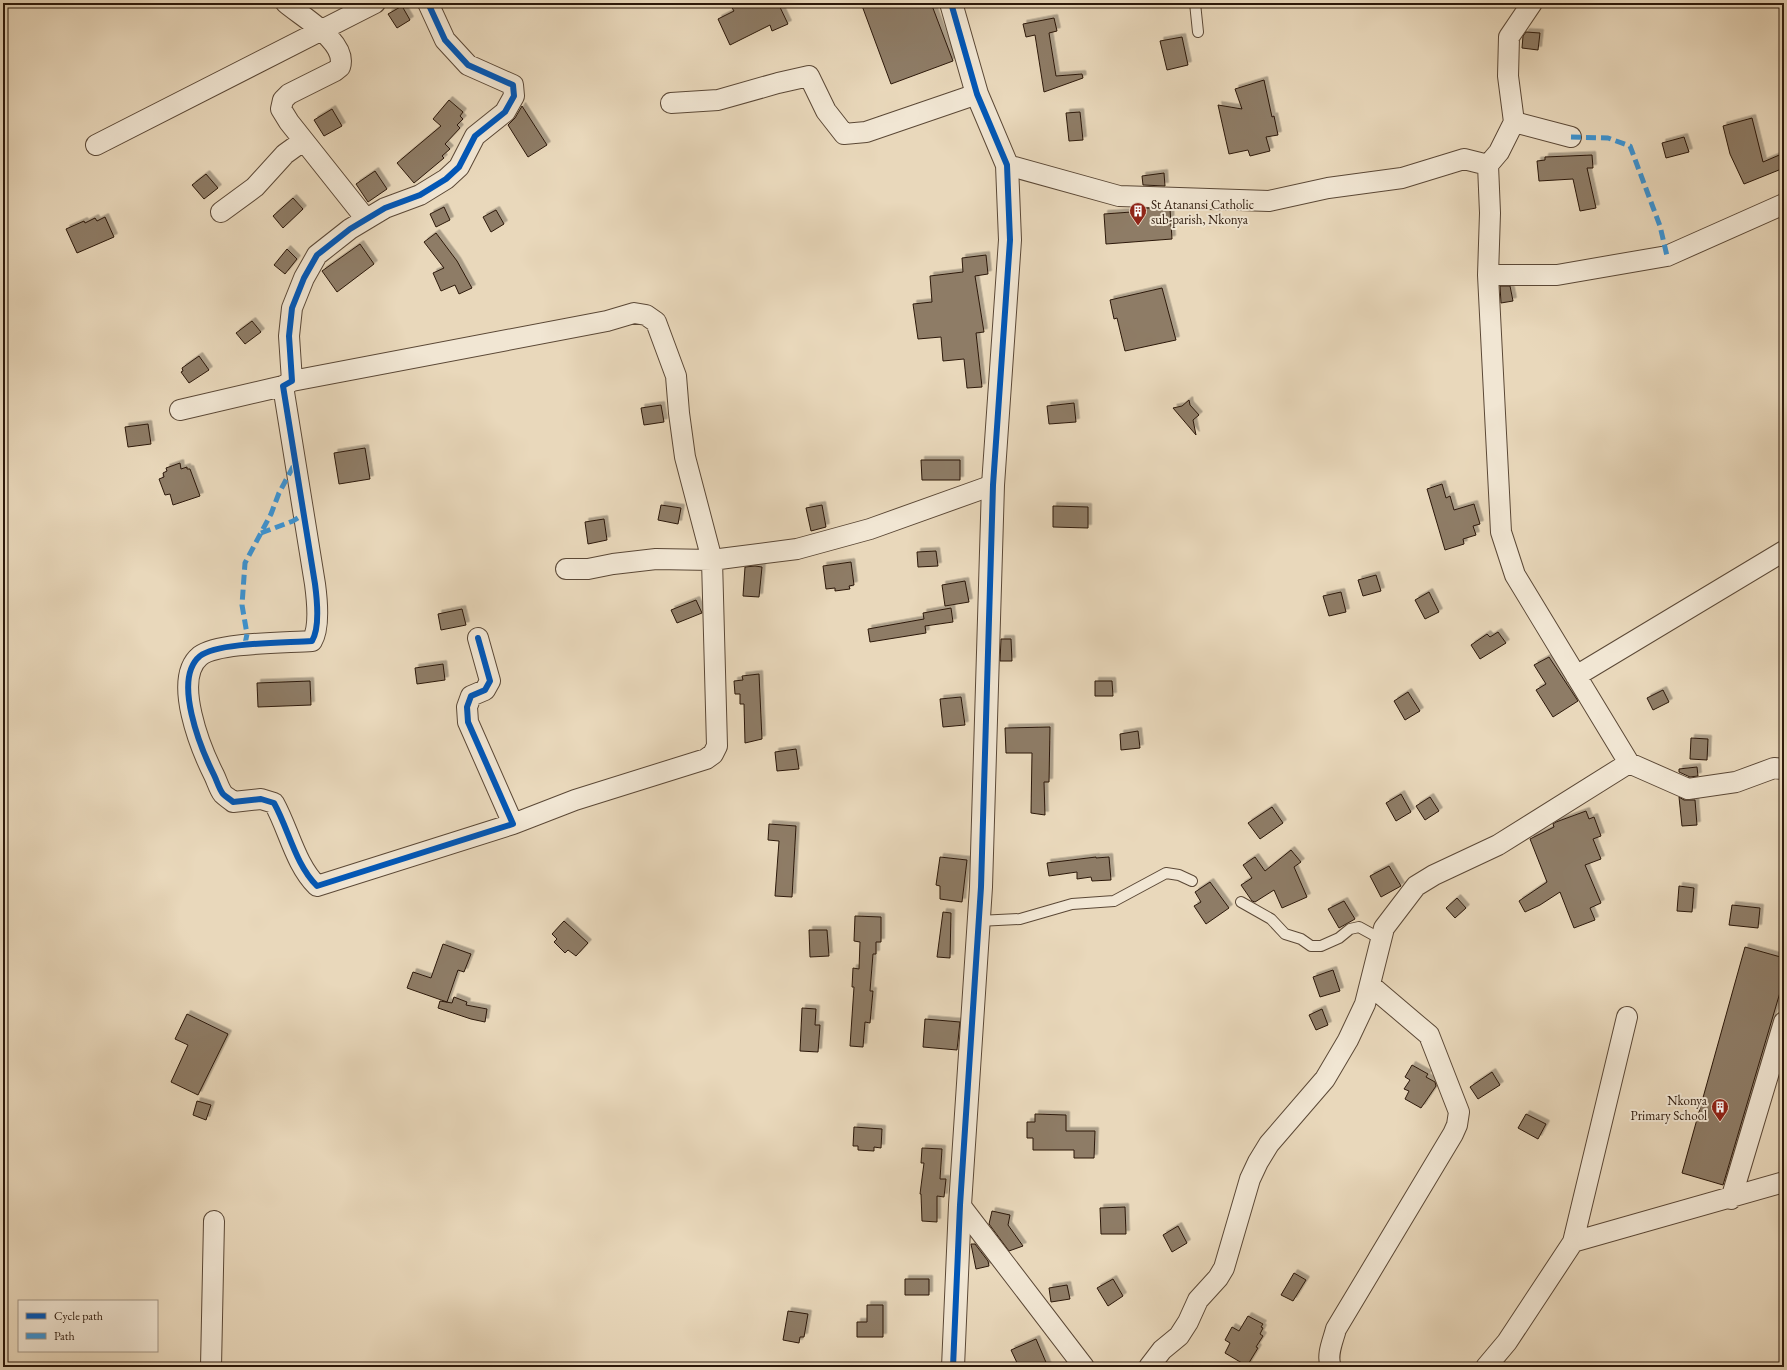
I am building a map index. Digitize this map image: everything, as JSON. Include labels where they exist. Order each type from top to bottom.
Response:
[{"type":"street","points":[[286,3],[323,30],[339,52],[342,62],[340,67],[289,94],[283,100],[281,109],[288,122],[366,219]]},
{"type":"street","points":[[96,145],[375,3]]},
{"type":"street","points":[[180,410],[288,384],[607,321],[623,315],[634,313],[646,315],[656,322],[676,376],[679,413],[686,457],[712,560],[718,713],[717,746],[713,754],[706,759],[575,800],[513,824],[317,886],[308,877],[282,817],[274,803],[261,799],[233,802],[223,794],[200,746],[190,709],[189,684],[193,664],[201,656],[220,649],[245,644],[312,641],[316,635],[317,600],[288,384],[289,336],[292,308],[304,278],[317,255],[350,229],[385,208],[420,195],[446,179],[459,167],[475,136],[505,112],[514,96],[513,85],[468,65],[445,40],[428,3]]},
{"type":"street","points":[[951,3],[977,94],[1007,165],[1010,240],[993,485],[978,921],[960,1205],[953,1367]]},
{"type":"street","points":[[1532,3],[1509,37],[1508,76],[1514,122],[1499,152],[1488,165],[1490,213],[1488,275],[1501,532],[1515,575],[1629,763],[1688,789],[1736,782],[1774,768],[1784,769]]},
{"type":"street","points":[[671,103],[718,100],[778,83],[810,76],[826,111],[844,134],[866,132],[977,94]]},
{"type":"street","points":[[1514,122],[1571,137]]},
{"type":"street","points":[[221,212],[255,187],[284,154],[304,141]]},
{"type":"street","points":[[1007,165],[1119,196],[1269,201],[1328,188],[1402,178],[1464,159],[1488,165]]},
{"type":"street","points":[[1488,275],[1557,275],[1667,256],[1784,204]]},
{"type":"street","points":[[566,568],[588,569],[613,564],[656,559],[712,560],[798,549],[870,529],[993,485]]},
{"type":"street","points":[[1576,676],[1784,551]]},
{"type":"street","points":[[478,638],[490,680],[485,690],[471,696],[467,707],[468,722],[513,824]]},
{"type":"street","points":[[1149,1367],[1162,1350],[1179,1336],[1188,1322],[1198,1300],[1218,1278],[1224,1268],[1250,1179],[1258,1162],[1269,1144],[1325,1078],[1365,1004],[1384,928],[1416,886],[1434,875],[1498,845],[1629,763]]},
{"type":"street","points":[[1331,1367],[1329,1362],[1330,1348],[1336,1329],[1453,1134],[1457,1124],[1459,1112],[1429,1035],[1370,985]]},
{"type":"street","points":[[1486,1367],[1507,1342],[1573,1242],[1627,1017]]},
{"type":"street","points":[[1731,1199],[1784,1022]]},
{"type":"street","points":[[1573,1242],[1731,1199],[1784,1182]]},
{"type":"street","points":[[960,1205],[1084,1367]]},
{"type":"street","points":[[211,1367],[214,1221]]},
{"type":"lane","points":[[1195,3],[1198,32]]},
{"type":"lane","points":[[978,921],[1020,919],[1072,904],[1114,901],[1166,873],[1179,875],[1192,881]]},
{"type":"lane","points":[[1241,902],[1271,919],[1285,934],[1302,939],[1311,946],[1321,946],[1339,938],[1350,929],[1359,927],[1381,939]]},
{"type":"building","points":[[729,3],[778,3],[788,24],[772,31],[770,25],[730,45],[718,19],[734,11]]},
{"type":"building","points":[[861,3],[931,3],[953,61],[891,84]]},
{"type":"building","points":[[402,6],[410,20],[397,28],[388,14]]},
{"type":"building","points":[[1054,18],[1057,31],[1049,33],[1056,76],[1082,74],[1083,78],[1044,92],[1035,35],[1026,37],[1023,24]]},
{"type":"building","points":[[1526,32],[1540,33],[1538,50],[1522,48],[1523,36]]},
{"type":"building","points":[[1182,37],[1188,65],[1167,70],[1160,41]]},
{"type":"building","points":[[1264,80],[1272,117],[1274,116],[1278,135],[1266,137],[1270,151],[1250,156],[1248,150],[1229,154],[1218,105],[1242,109],[1235,89]]},
{"type":"building","points":[[449,100],[463,112],[460,116],[463,119],[457,125],[460,128],[445,144],[450,149],[442,156],[444,158],[414,183],[397,163],[441,126],[433,119]]},
{"type":"building","points":[[522,106],[547,145],[528,157],[508,125],[515,118]]},
{"type":"building","points":[[332,109],[342,126],[324,136],[314,120]]},
{"type":"building","points":[[1080,112],[1083,140],[1069,141],[1066,113]]},
{"type":"building","points":[[1752,118],[1763,162],[1784,153],[1784,168],[1744,184],[1730,154],[1723,126]]},
{"type":"building","points":[[1684,137],[1689,152],[1666,158],[1662,143]]},
{"type":"building","points":[[1592,155],[1593,168],[1587,168],[1596,208],[1580,211],[1573,179],[1539,181],[1537,161],[1545,160],[1545,157]]},
{"type":"building","points":[[375,171],[387,189],[368,202],[356,184]]},
{"type":"building","points":[[1164,173],[1165,186],[1143,185],[1142,176]]},
{"type":"building","points":[[206,174],[218,188],[204,199],[192,185]]},
{"type":"building","points":[[293,198],[303,209],[283,228],[273,216]]},
{"type":"building","points":[[444,207],[450,220],[436,227],[430,214]]},
{"type":"building","name":"St Atanansi Catholic sub-parish, Nkonya","points":[[1145,208],[1170,209],[1172,239],[1106,244],[1104,214],[1145,211]]},
{"type":"building","points":[[496,210],[504,224],[491,232],[483,217]]},
{"type":"building","points":[[105,217],[114,237],[77,253],[66,229],[84,221],[85,223],[95,218],[97,221]]},
{"type":"building","points":[[436,233],[457,261],[472,288],[459,294],[455,285],[441,291],[433,273],[444,268],[424,242]]},
{"type":"building","points":[[360,244],[374,264],[337,292],[322,271]]},
{"type":"building","points":[[287,249],[297,259],[285,274],[274,265]]},
{"type":"building","points":[[986,255],[988,274],[975,276],[984,332],[976,333],[982,387],[967,388],[964,359],[943,361],[941,337],[918,339],[913,304],[932,302],[930,276],[963,272],[962,258]]},
{"type":"building","points":[[1500,286],[1510,286],[1513,301],[1501,303]]},
{"type":"building","points":[[1162,288],[1176,340],[1125,351],[1117,318],[1114,319],[1110,300]]},
{"type":"building","points":[[252,321],[261,332],[245,344],[236,333]]},
{"type":"building","points":[[199,356],[209,370],[189,383],[181,372],[183,371],[182,368]]},
{"type":"building","points":[[1189,400],[1190,405],[1199,415],[1193,420],[1196,435],[1173,408],[1182,406]]},
{"type":"building","points":[[1074,403],[1076,422],[1049,424],[1047,406]]},
{"type":"building","points":[[661,405],[664,422],[644,425],[641,408]]},
{"type":"building","points":[[148,424],[151,444],[128,447],[125,427]]},
{"type":"building","points":[[365,448],[370,479],[339,484],[334,453]]},
{"type":"building","points":[[921,460],[960,460],[960,480],[922,480]]},
{"type":"building","points":[[180,463],[181,469],[187,467],[187,469],[190,469],[200,496],[173,505],[170,494],[165,495],[159,479],[164,477],[163,473],[167,471],[166,468]]},
{"type":"building","points":[[1442,484],[1446,498],[1450,496],[1454,510],[1474,504],[1480,524],[1473,526],[1476,535],[1463,539],[1464,544],[1445,550],[1427,489]]},
{"type":"building","points":[[661,505],[681,508],[678,524],[658,520]]},
{"type":"building","points":[[822,505],[826,527],[811,531],[806,508]]},
{"type":"building","points":[[1053,506],[1088,507],[1088,528],[1053,527]]},
{"type":"building","points":[[604,519],[607,540],[588,544],[585,522]]},
{"type":"building","points":[[936,551],[938,566],[918,567],[917,552]]},
{"type":"building","points":[[851,562],[854,585],[849,586],[850,589],[835,591],[835,588],[826,589],[823,566]]},
{"type":"building","points":[[745,567],[762,567],[759,597],[743,596]]},
{"type":"building","points":[[1376,575],[1381,591],[1363,596],[1358,580]]},
{"type":"building","points":[[965,581],[969,602],[945,606],[942,585]]},
{"type":"building","points":[[1341,592],[1346,612],[1329,616],[1323,596]]},
{"type":"building","points":[[1429,592],[1439,612],[1425,619],[1415,600]]},
{"type":"building","points":[[696,600],[702,613],[677,623],[671,610]]},
{"type":"building","points":[[951,608],[953,622],[925,626],[926,633],[870,642],[868,629],[924,619],[923,613]]},
{"type":"building","points":[[462,609],[466,625],[441,630],[438,614]]},
{"type":"building","points":[[1498,632],[1506,643],[1480,659],[1471,645],[1487,634],[1490,637]]},
{"type":"building","points":[[1001,639],[1011,639],[1012,661],[1000,661]]},
{"type":"building","points":[[1549,657],[1578,701],[1553,717],[1536,690],[1546,684],[1534,665]]},
{"type":"building","points":[[443,664],[445,680],[417,684],[415,668]]},
{"type":"building","points":[[759,674],[762,739],[745,743],[744,704],[740,704],[740,694],[735,694],[734,681],[743,680],[742,676]]},
{"type":"building","points":[[310,681],[311,705],[258,707],[257,683]]},
{"type":"building","points":[[1095,681],[1112,681],[1113,696],[1095,696]]},
{"type":"building","points":[[1663,690],[1669,702],[1653,710],[1647,698]]},
{"type":"building","points":[[1408,692],[1420,711],[1405,720],[1394,701]]},
{"type":"building","points":[[961,697],[965,725],[943,727],[940,699]]},
{"type":"building","points":[[1050,727],[1049,782],[1044,782],[1045,815],[1031,813],[1032,753],[1006,753],[1005,728]]},
{"type":"building","points":[[1138,731],[1140,748],[1121,750],[1120,734]]},
{"type":"building","points":[[1691,738],[1708,739],[1707,760],[1690,759]]},
{"type":"building","points":[[796,749],[799,769],[777,771],[775,752]]},
{"type":"building","points":[[1697,767],[1698,776],[1690,777],[1679,772],[1679,769]]},
{"type":"building","points":[[1401,794],[1411,812],[1396,821],[1386,803]]},
{"type":"building","points":[[1430,797],[1439,811],[1425,820],[1416,806]]},
{"type":"building","points":[[1679,797],[1684,800],[1695,800],[1697,825],[1682,826]]},
{"type":"building","points":[[1272,807],[1283,823],[1260,839],[1248,823]]},
{"type":"building","points":[[1586,811],[1589,819],[1594,817],[1601,836],[1593,839],[1601,859],[1585,865],[1601,903],[1590,908],[1595,920],[1574,928],[1560,892],[1540,905],[1525,912],[1519,901],[1547,882],[1530,839],[1554,827],[1553,824],[1556,822]]},
{"type":"building","points":[[769,824],[796,826],[792,897],[775,896],[779,841],[768,840]]},
{"type":"building","points":[[1291,850],[1301,862],[1294,867],[1307,897],[1282,908],[1274,890],[1255,902],[1252,901],[1241,885],[1252,878],[1243,865],[1255,857],[1265,871]]},
{"type":"building","points":[[940,857],[967,860],[962,902],[940,899],[940,886],[936,885]]},
{"type":"building","points":[[1096,857],[1109,857],[1111,880],[1092,881],[1091,877],[1077,879],[1077,872],[1049,876],[1047,863]]},
{"type":"building","points":[[1389,866],[1401,886],[1381,897],[1370,876]]},
{"type":"building","points":[[1210,882],[1229,908],[1206,924],[1194,906],[1201,902],[1195,892]]},
{"type":"building","points":[[1679,886],[1694,888],[1692,912],[1677,911]]},
{"type":"building","points":[[1457,898],[1466,908],[1455,918],[1446,908]]},
{"type":"building","points":[[1344,901],[1355,919],[1339,928],[1328,909]]},
{"type":"building","points":[[1732,905],[1760,908],[1758,928],[1729,925]]},
{"type":"building","points":[[943,912],[951,913],[950,958],[937,957]]},
{"type":"building","points":[[855,916],[881,917],[881,942],[876,942],[876,954],[873,954],[870,991],[873,991],[870,1023],[865,1022],[863,1047],[850,1046],[854,987],[852,987],[853,968],[859,969],[860,942],[854,941]]},
{"type":"building","points":[[564,921],[588,943],[576,956],[568,950],[565,953],[554,942],[557,939],[552,934]]},
{"type":"building","points":[[809,930],[827,930],[829,956],[810,957]]},
{"type":"building","points":[[443,944],[471,954],[464,972],[458,970],[447,1002],[407,988],[413,972],[431,978]]},
{"type":"building","points":[[1745,947],[1784,958],[1784,979],[1723,1185],[1682,1173]]},
{"type":"building","points":[[1333,970],[1340,991],[1320,997],[1313,977]]},
{"type":"building","points":[[454,997],[467,1002],[466,1005],[487,1009],[485,1022],[438,1008],[440,1001],[452,1003]]},
{"type":"building","points":[[802,1008],[816,1009],[815,1025],[820,1025],[818,1052],[800,1051]]},
{"type":"building","points":[[1322,1009],[1328,1025],[1316,1030],[1309,1015]]},
{"type":"building","points":[[187,1014],[228,1034],[198,1095],[171,1082],[188,1045],[175,1039]]},
{"type":"building","points":[[925,1019],[960,1022],[957,1050],[923,1047]]},
{"type":"building","points":[[1412,1065],[1428,1074],[1426,1077],[1435,1082],[1436,1086],[1421,1108],[1405,1099],[1409,1091],[1404,1089],[1410,1080],[1405,1077]]},
{"type":"building","points":[[1492,1072],[1500,1085],[1478,1099],[1470,1087]]},
{"type":"building","points":[[197,1101],[211,1105],[206,1120],[193,1115]]},
{"type":"building","points":[[1035,1114],[1066,1115],[1066,1131],[1095,1131],[1094,1158],[1074,1158],[1074,1150],[1033,1150],[1033,1138],[1027,1138],[1027,1122],[1035,1122]]},
{"type":"building","points":[[1526,1114],[1546,1124],[1538,1139],[1518,1128]]},
{"type":"building","points":[[854,1127],[882,1129],[881,1148],[874,1147],[874,1151],[858,1150],[858,1146],[853,1146]]},
{"type":"building","points":[[922,1148],[942,1149],[940,1179],[946,1179],[944,1197],[937,1196],[937,1222],[922,1221],[920,1194],[924,1163],[921,1163]]},
{"type":"building","points":[[1125,1207],[1126,1234],[1101,1234],[1100,1208]]},
{"type":"building","points":[[992,1211],[1010,1215],[1008,1225],[1023,1246],[1009,1251],[989,1224]]},
{"type":"building","points":[[1178,1226],[1187,1243],[1172,1252],[1163,1235]]},
{"type":"building","points":[[971,1244],[975,1244],[988,1261],[989,1266],[976,1269]]},
{"type":"building","points":[[1294,1273],[1306,1280],[1293,1301],[1281,1295]]},
{"type":"building","points":[[905,1279],[929,1279],[929,1295],[905,1295]]},
{"type":"building","points":[[1113,1279],[1123,1296],[1108,1306],[1097,1288]]},
{"type":"building","points":[[1067,1285],[1070,1299],[1051,1302],[1049,1288]]},
{"type":"building","points":[[867,1305],[883,1305],[883,1337],[857,1337],[857,1322],[867,1322]]},
{"type":"building","points":[[788,1311],[808,1314],[804,1337],[800,1337],[799,1343],[783,1340]]},
{"type":"building","points":[[1248,1316],[1263,1324],[1260,1334],[1263,1336],[1256,1347],[1258,1348],[1247,1366],[1225,1353],[1230,1343],[1225,1340],[1232,1327],[1239,1331]]},
{"type":"building","points":[[1036,1339],[1048,1367],[1019,1367],[1011,1350]]},
{"type":"marked path","points":[[1571,137],[1608,138],[1630,146],[1660,226],[1667,256]]},
{"type":"marked path","points":[[245,644],[247,634],[242,605],[245,563],[271,514],[279,493],[295,463]]},
{"type":"marked path","points":[[261,533],[293,521],[304,514]]},
{"type":"cycle path","points":[[428,3],[445,40],[468,65],[513,85],[514,96],[505,112],[475,136],[459,167],[446,179],[420,195],[385,208],[350,229],[317,255],[304,278],[292,308],[289,336],[292,381],[283,386],[315,584],[317,613],[316,629],[312,641],[253,644],[209,651],[200,656],[192,667],[189,681],[189,697],[196,732],[202,749],[222,792],[233,802],[261,799],[274,803],[303,868],[317,886],[513,824],[468,722],[467,707],[471,696],[485,690],[490,681],[478,638]]},
{"type":"cycle path","points":[[951,3],[977,94],[1007,165],[1010,240],[993,485],[981,887],[960,1205],[953,1367]]},
{"type":"place","name":"St Atanansi Catholic sub-parish, Nkonya","points":[[1138,226]]},
{"type":"place","name":"Nkonya Primary School","points":[[1720,1122]]}]
